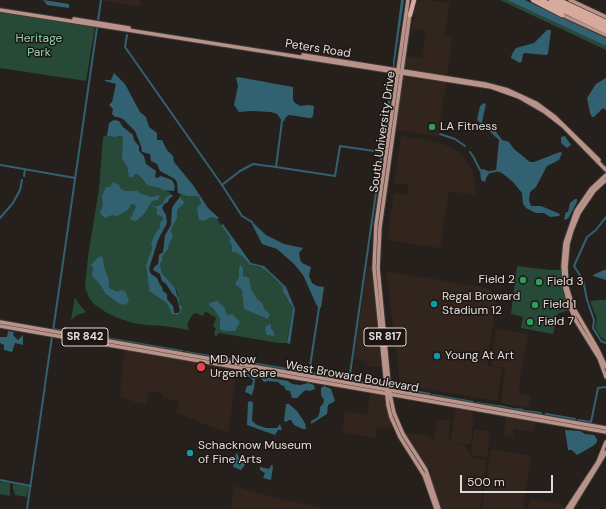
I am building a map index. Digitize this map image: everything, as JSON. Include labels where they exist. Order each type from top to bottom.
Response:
[{"type":"highway","points":[[410,14],[413,0]]},
{"type":"highway","points":[[533,0],[562,15]]},
{"type":"highway","points":[[541,0],[606,31]]},
{"type":"highway","points":[[551,0],[606,26]]},
{"type":"highway","points":[[559,0],[606,22]]},
{"type":"main road","name":"South University Drive","points":[[376,268],[408,0]]},
{"type":"main road","points":[[529,0],[606,35]]},
{"type":"main road","points":[[570,0],[606,17]]},
{"type":"main road","name":"Peters Road","points":[[0,9],[485,84],[520,94],[536,103],[555,117],[606,166]]},
{"type":"main road","name":"South University Drive","points":[[376,268],[376,236],[390,129],[410,14]]},
{"type":"main road","name":"Peters Road","points":[[400,71],[508,92],[538,108],[562,126],[606,170]]},
{"type":"main road","points":[[449,80],[459,84],[461,88],[467,83]]},
{"type":"main road","points":[[390,129],[393,134]]},
{"type":"main road","points":[[606,175],[591,189],[572,221],[564,251],[563,276],[576,320],[599,358],[606,377]]},
{"type":"main road","points":[[606,180],[594,191],[583,206],[572,230],[566,259],[567,286],[570,303],[598,350],[606,367]]},
{"type":"main road","points":[[583,206],[584,199]]},
{"type":"main road","points":[[376,236],[379,241]]},
{"type":"main road","name":"SR 817","points":[[376,268],[376,287],[381,339],[391,417],[402,440],[418,468],[424,475],[438,509]]},
{"type":"main road","name":"SR 817","points":[[376,268],[387,357],[388,391],[395,420],[426,470],[438,509]]},
{"type":"main road","points":[[376,287],[380,313],[382,316]]},
{"type":"main road","name":"West Broward Boulevard","points":[[0,322],[63,337],[292,377],[388,391],[606,428]]},
{"type":"main road","name":"West Broward Boulevard","points":[[0,326],[44,330],[166,351],[606,432]]},
{"type":"main road","points":[[63,337],[68,334]]},
{"type":"main road","points":[[381,339],[384,342],[385,356],[387,357]]},
{"type":"main road","points":[[150,352],[166,351]]},
{"type":"main road","points":[[224,365],[245,365]]},
{"type":"main road","points":[[292,377],[297,374]]},
{"type":"main road","points":[[402,440],[407,441]]},
{"type":"main road","points":[[570,508],[578,491],[598,462],[606,442]]},
{"type":"main road","points":[[570,508],[606,452]]},
{"type":"shaded area","points":[[140,0],[141,7],[104,1]]},
{"type":"shaded area","points":[[426,0],[450,3],[444,36],[452,38],[447,75],[404,69],[406,56],[422,58],[426,31],[412,29],[416,1]]},
{"type":"shaded area","points":[[403,77],[446,83],[438,137],[396,130]]},
{"type":"shaded area","points":[[401,136],[437,142],[453,148],[464,157],[473,172],[475,195],[449,191],[440,248],[387,240],[394,193],[407,195],[409,185],[394,183]]},
{"type":"shaded area","points":[[373,264],[381,366],[368,367],[367,361],[354,359],[367,269]]},
{"type":"shaded area","points":[[386,271],[488,288],[495,295],[496,301],[487,366],[502,369],[497,401],[400,384]]},
{"type":"shaded area","points":[[496,329],[528,334],[518,393],[531,395],[529,408],[501,403],[505,368],[491,366]]},
{"type":"shaded area","points":[[124,350],[237,369],[228,433],[176,413],[179,401],[164,398],[161,393],[149,391],[146,405],[120,397]]},
{"type":"shaded area","points":[[370,393],[384,395],[388,415],[393,427],[388,429],[377,427],[375,438],[342,432],[345,412],[371,415],[367,414]]},
{"type":"shaded area","points":[[456,407],[472,410],[473,423],[471,444],[454,442],[451,440]]},
{"type":"shaded area","points":[[506,416],[536,421],[534,432],[514,429],[513,436],[504,435]]},
{"type":"shaded area","points":[[437,419],[450,421],[448,440],[464,445],[471,458],[486,460],[480,509],[441,509],[430,475],[432,465],[431,468],[427,468],[403,432],[426,436],[434,440]]},
{"type":"shaded area","points":[[474,429],[490,432],[487,458],[471,455]]},
{"type":"shaded area","points":[[491,449],[531,456],[523,509],[482,509]]},
{"type":"shaded area","points":[[234,486],[269,496],[325,509],[231,509]]},
{"type":"shaded area","points":[[530,499],[561,504],[566,508],[528,509]]},
{"type":"green space","points":[[500,0],[507,0],[606,46],[606,50]]},
{"type":"green space","name":"Heritage Park","points":[[0,12],[95,26],[86,81],[0,68]]},
{"type":"green space","points":[[107,135],[110,137],[118,136],[123,138],[123,156],[131,178],[133,178],[135,174],[139,175],[144,182],[170,192],[169,196],[166,197],[161,205],[151,206],[157,208],[156,214],[163,219],[153,238],[151,245],[152,249],[149,259],[146,262],[149,291],[168,303],[174,315],[181,312],[177,291],[162,273],[160,264],[173,236],[171,230],[177,218],[177,210],[185,202],[179,197],[181,194],[187,196],[198,196],[201,204],[197,211],[197,218],[211,217],[217,219],[230,238],[229,241],[232,246],[232,252],[243,257],[250,265],[257,266],[268,272],[283,287],[283,292],[290,302],[293,310],[287,343],[219,333],[216,337],[214,334],[216,328],[213,326],[216,318],[205,311],[203,316],[196,313],[193,314],[187,324],[189,330],[133,323],[115,317],[94,304],[89,298],[85,287],[88,256],[99,189],[103,137]]},
{"type":"green space","points":[[517,266],[561,270],[569,310],[557,314],[553,334],[521,328],[523,317],[511,314]]},
{"type":"green space","points":[[75,297],[86,312],[77,315],[71,320]]},
{"type":"green space","points":[[606,300],[606,341],[600,336],[595,327],[597,319],[590,301]]},
{"type":"green space","points":[[0,482],[10,483],[10,496],[0,494]]},
{"type":"green space","points":[[13,484],[29,486],[27,497],[15,495]]},
{"type":"water","points":[[43,0],[69,4],[69,8],[47,5]]},
{"type":"water","points":[[401,0],[404,0],[394,67],[393,62]]},
{"type":"water","points":[[507,0],[525,0],[606,38],[606,46]]},
{"type":"water","points":[[547,30],[551,30],[548,54],[525,53],[523,54],[522,61],[520,63],[511,58],[516,48],[534,43]]},
{"type":"water","points":[[114,73],[125,84],[140,112],[146,117],[149,127],[157,133],[157,140],[162,140],[167,150],[173,156],[174,162],[193,185],[208,208],[219,218],[217,219],[211,217],[203,221],[198,219],[198,206],[201,204],[199,197],[187,196],[178,193],[175,179],[160,171],[157,164],[151,161],[150,154],[142,152],[135,131],[123,119],[115,117],[112,114],[113,109],[109,105],[112,102],[116,84],[105,80],[111,80]]},
{"type":"water","points":[[238,77],[293,87],[293,100],[295,103],[300,106],[314,106],[313,116],[309,118],[289,115],[284,121],[282,121],[277,114],[271,112],[239,112],[234,105],[238,86],[236,78]]},
{"type":"water","points":[[606,78],[606,110],[603,108],[594,117],[592,117],[587,98],[596,84]]},
{"type":"water","points":[[484,103],[486,104],[482,122],[489,128],[494,129],[502,140],[509,142],[514,149],[530,162],[534,162],[560,152],[562,153],[559,160],[547,166],[536,187],[530,192],[529,200],[531,206],[541,206],[560,214],[559,216],[550,217],[544,213],[536,213],[526,208],[523,204],[522,193],[513,182],[502,173],[496,171],[499,140],[477,120],[480,106]]},
{"type":"water","points":[[114,120],[119,121],[123,127],[133,135],[134,140],[139,146],[139,151],[144,156],[146,164],[156,171],[155,177],[157,178],[161,176],[172,180],[175,186],[174,191],[162,190],[160,188],[147,185],[139,175],[135,174],[133,178],[129,177],[127,166],[122,159],[123,138],[120,136],[107,136],[109,123]]},
{"type":"water","points":[[565,136],[571,145],[567,148],[561,143],[561,137]]},
{"type":"water","points":[[483,169],[490,172],[485,182],[481,180],[480,170]]},
{"type":"water","points":[[113,182],[125,191],[137,191],[152,197],[160,195],[158,200],[152,201],[144,214],[136,221],[130,219],[136,207],[135,205],[131,204],[128,210],[117,216],[112,215],[105,218],[100,213],[103,204],[102,196],[106,187],[110,187]]},
{"type":"water","points":[[171,194],[173,196],[164,204],[162,208],[166,215],[167,223],[158,240],[149,269],[151,274],[157,278],[163,291],[167,294],[167,299],[173,306],[174,313],[178,313],[180,311],[177,298],[162,281],[160,274],[153,270],[158,264],[159,255],[163,252],[165,235],[171,225],[172,208],[180,197],[185,203],[177,210],[177,218],[171,230],[173,236],[160,264],[162,273],[175,288],[179,299],[179,304],[182,307],[181,312],[177,315],[172,314],[167,303],[149,291],[146,264],[152,249],[151,243],[163,219],[156,214],[157,208],[151,205],[161,205],[166,197]]},
{"type":"water","points":[[577,199],[577,202],[566,220],[564,219],[566,212],[568,212],[570,203]]},
{"type":"water","points":[[250,220],[266,235],[284,244],[303,248],[299,253],[300,259],[302,263],[311,267],[309,276],[312,283],[317,286],[324,287],[321,308],[317,306],[303,275],[294,264],[277,249],[262,244]]},
{"type":"water","points":[[223,224],[251,263],[264,266],[286,287],[295,309],[290,344],[287,343],[293,308],[283,292],[283,287],[268,272],[258,266],[250,265],[243,257],[232,252],[232,246],[229,241],[230,238],[221,225]]},
{"type":"water","points":[[100,256],[103,258],[104,267],[109,280],[109,288],[118,292],[120,290],[125,291],[129,301],[126,305],[118,303],[106,294],[99,283],[92,276],[94,269],[91,265]]},
{"type":"water","points":[[240,265],[243,268],[243,276],[249,278],[251,289],[257,299],[270,314],[268,319],[244,309],[242,290],[235,284],[239,277]]},
{"type":"water","points":[[606,270],[606,280],[593,276],[593,275]]},
{"type":"water","points":[[217,301],[224,307],[227,315],[232,314],[240,322],[235,331],[224,331],[220,329],[220,318],[209,305],[209,303]]},
{"type":"water","points":[[271,324],[271,328],[275,334],[274,336],[267,335],[265,330],[266,326]]},
{"type":"water","points":[[8,331],[14,332],[13,335],[18,340],[23,335],[23,345],[15,343],[12,352],[4,350],[4,345],[0,343],[0,337],[7,337]]},
{"type":"water","points":[[242,373],[288,381],[292,384],[300,385],[308,383],[314,385],[315,389],[304,391],[297,398],[292,398],[290,391],[286,390],[284,386],[278,382],[264,382],[260,377],[255,379],[254,388],[251,395],[245,392],[247,386],[252,385],[253,380],[250,377],[241,376],[240,374]]},
{"type":"water","points":[[324,386],[331,389],[335,401],[328,405],[327,414],[311,424],[311,421],[318,417],[320,407],[323,404],[324,400],[321,395],[321,388]]},
{"type":"water","points":[[251,401],[253,403],[252,421],[257,425],[266,428],[277,428],[280,424],[282,430],[278,430],[275,435],[247,425],[248,402]]},
{"type":"water","points":[[286,404],[289,404],[297,411],[305,423],[306,429],[294,425],[291,420],[286,422],[284,421]]},
{"type":"water","points":[[565,430],[580,431],[585,434],[594,435],[597,442],[577,455],[572,450],[568,450]]},
{"type":"water","points":[[236,453],[239,458],[247,462],[241,470],[233,467]]},
{"type":"water","points":[[272,464],[271,480],[263,478],[265,473],[260,470],[260,467],[269,469]]},
{"type":"waterway","points":[[53,331],[101,0]]},
{"type":"waterway","points":[[127,35],[125,47],[222,185],[242,216],[252,222]]},
{"type":"waterway","points":[[349,381],[393,74]]},
{"type":"waterway","points":[[222,185],[240,171],[253,164],[276,167],[282,121]]},
{"type":"waterway","points":[[440,134],[455,139],[465,146]]},
{"type":"waterway","points":[[276,167],[335,176],[340,146],[381,152]]},
{"type":"waterway","points":[[470,152],[480,170]]},
{"type":"waterway","points":[[1,165],[75,178]]},
{"type":"waterway","points":[[24,176],[25,170]]},
{"type":"waterway","points":[[490,172],[496,171]]},
{"type":"waterway","points":[[0,218],[13,203],[20,190],[22,180]]},
{"type":"waterway","points":[[606,217],[596,230],[587,237],[574,266],[583,280],[587,300],[594,320],[593,328],[601,341],[606,343]]},
{"type":"waterway","points":[[309,373],[319,305]]},
{"type":"waterway","points":[[53,329],[182,351]]},
{"type":"waterway","points":[[45,384],[52,337]]},
{"type":"waterway","points":[[186,352],[317,374]]},
{"type":"waterway","points":[[324,376],[382,385]]},
{"type":"waterway","points":[[27,509],[45,386]]},
{"type":"waterway","points":[[393,387],[430,394]]},
{"type":"waterway","points":[[578,420],[591,422],[598,388],[606,387]]},
{"type":"waterway","points":[[433,395],[473,402]]},
{"type":"waterway","points":[[477,403],[497,406]]},
{"type":"waterway","points":[[499,406],[513,409]]},
{"type":"waterway","points":[[515,409],[523,410]]},
{"type":"waterway","points":[[525,411],[541,413]]},
{"type":"waterway","points":[[546,414],[575,419]]},
{"type":"waterway","points":[[0,480],[31,486]]},
{"type":"place","name":"LA Fitness","points":[[432,127]]},
{"type":"place","name":"Field 2","points":[[523,280]]},
{"type":"place","name":"Field 3","points":[[539,282]]},
{"type":"place","name":"Regal Broward Stadium 12","points":[[434,304]]},
{"type":"place","name":"Field 1","points":[[535,305]]},
{"type":"place","name":"Field 7","points":[[530,322]]},
{"type":"place","name":"Young At Art","points":[[437,356]]},
{"type":"place","name":"MD Now Urgent Care","points":[[201,367]]},
{"type":"place","name":"Schacknow Museum of Fine Arts","points":[[190,453]]}]
